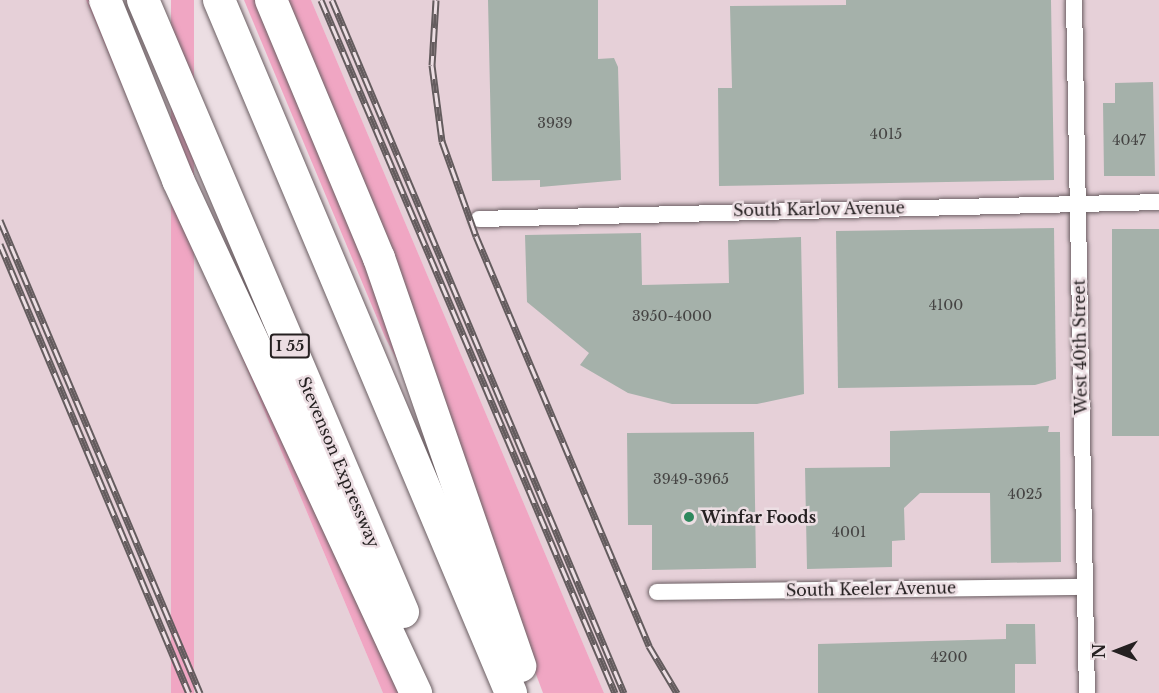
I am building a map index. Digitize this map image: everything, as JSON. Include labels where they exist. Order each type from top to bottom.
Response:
[{"type":"highway","points":[[105,0],[165,147],[416,693]]},
{"type":"highway","name":"Stevenson Expressway","points":[[143,0],[437,693]]},
{"type":"highway","points":[[219,0],[511,693]]},
{"type":"highway","points":[[272,0],[352,192],[465,497],[528,693]]},
{"type":"street","name":"West 40th Street","points":[[1074,0],[1087,693]]},
{"type":"street","name":"South Karlov Avenue","points":[[479,219],[1159,202]]},
{"type":"street","name":"South Keeler Avenue","points":[[657,592],[1085,587]]},
{"type":"shaded area","points":[[0,0],[86,0],[148,148],[155,151],[383,693],[0,693]]},
{"type":"shaded area","points":[[86,0],[92,0],[400,693],[383,693],[155,151],[148,148]]},
{"type":"shaded area","points":[[171,0],[194,0],[194,693],[171,693]]},
{"type":"shaded area","points":[[244,0],[255,0],[280,50],[424,414],[385,337]]},
{"type":"shaded area","points":[[284,0],[311,0],[604,693],[543,693]]},
{"type":"shaded area","points":[[311,0],[1159,0],[1159,693],[604,693]]},
{"type":"building","points":[[488,0],[598,0],[598,59],[614,58],[618,67],[621,180],[540,187],[540,180],[492,181]]},
{"type":"building","points":[[846,0],[1051,0],[1054,180],[719,186],[718,88],[732,88],[730,6],[846,5]]},
{"type":"building","points":[[1153,82],[1155,176],[1104,176],[1103,103],[1115,103],[1115,83]]},
{"type":"building","points":[[1054,228],[1056,379],[1035,385],[838,388],[836,231]]},
{"type":"building","points":[[1112,229],[1159,229],[1159,436],[1112,436]]},
{"type":"building","points":[[641,233],[642,285],[729,283],[728,240],[801,237],[804,394],[757,404],[672,404],[628,393],[580,365],[589,353],[527,302],[525,235]]},
{"type":"building","points":[[1049,426],[1048,432],[1060,432],[1061,562],[991,563],[990,493],[920,493],[904,508],[905,540],[892,541],[892,567],[807,569],[805,468],[890,467],[890,431]]},
{"type":"building","points":[[754,432],[756,568],[652,570],[652,525],[628,525],[627,433]]},
{"type":"building","points":[[1006,624],[1035,624],[1036,664],[1015,664],[1015,693],[818,693],[818,644],[1006,639]]},
{"type":"railway","points":[[321,0],[615,693]]},
{"type":"railway","points":[[332,0],[624,693]]},
{"type":"railway","points":[[436,0],[432,65],[442,141],[476,236],[649,646],[677,693]]},
{"type":"railway","points":[[0,220],[200,693]]},
{"type":"railway","points":[[0,244],[189,693]]},
{"type":"place","name":"Winfar Foods","points":[[689,517]]}]
